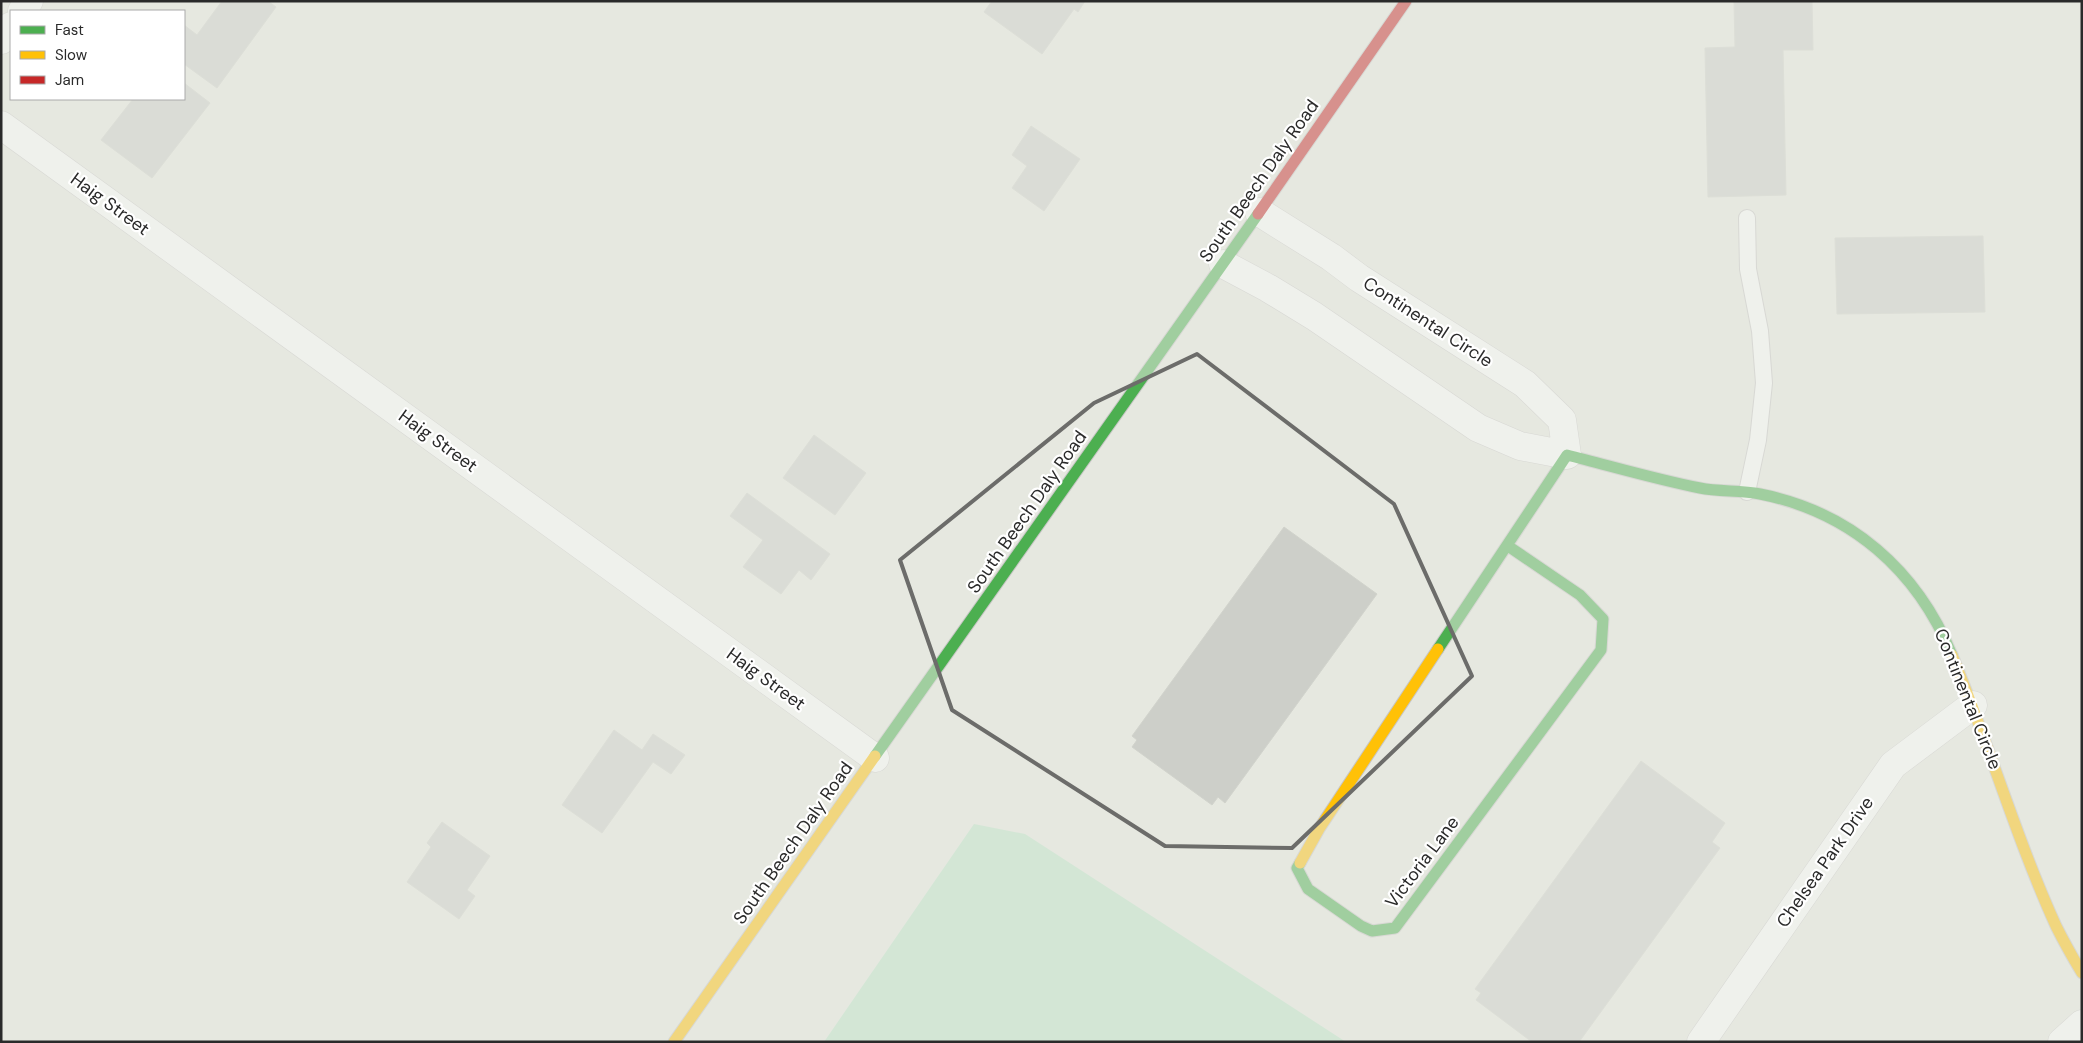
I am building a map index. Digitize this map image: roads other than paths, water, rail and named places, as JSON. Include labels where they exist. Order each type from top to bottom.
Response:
[{"type":"street","name":"South Beech Daly Road","points":[[674,1042],[1223,264],[1406,1]]},
{"type":"street","points":[[1,40],[10,27]]},
{"type":"street","name":"Haig Street","points":[[1,125],[875,758]]},
{"type":"street","name":"Continental Circle","points":[[1259,212],[1525,384],[1562,420],[1567,455]]},
{"type":"street","name":"Continental Circle","points":[[1223,264],[1314,316],[1478,428],[1520,446],[1567,455],[1701,488],[1760,494],[1814,510],[1862,537],[1886,557],[1909,581],[1940,626],[1973,705],[2036,879],[2057,928],[2082,973]]},
{"type":"street","name":"Victoria Lane","points":[[1508,546],[1580,595],[1603,619],[1601,650],[1395,928],[1372,931],[1361,926],[1308,889],[1297,868],[1320,829],[1567,455]]},
{"type":"street","name":"Chelsea Park Drive","points":[[1701,1042],[1893,765],[1973,705]]},
{"type":"street","points":[[2062,1042],[2082,1024]]},
{"type":"lane","points":[[1747,218],[1748,269],[1760,331],[1764,383],[1758,440],[1747,492]]}]
